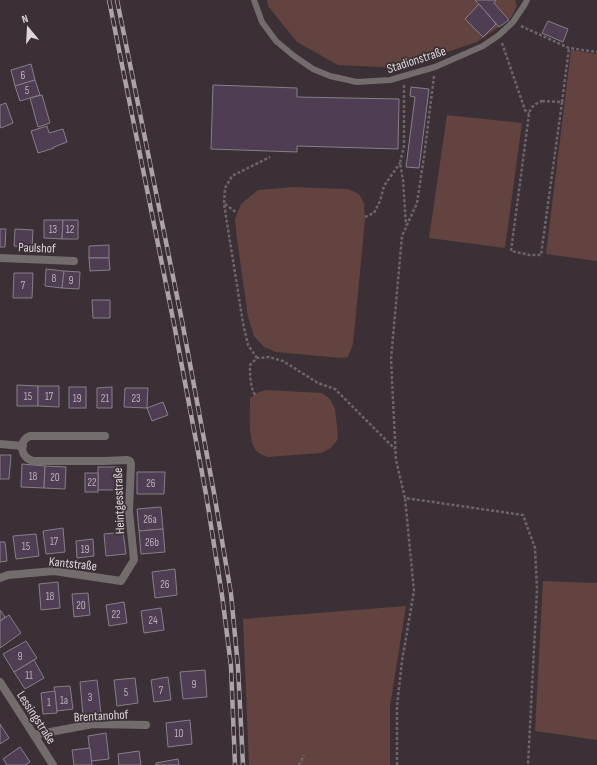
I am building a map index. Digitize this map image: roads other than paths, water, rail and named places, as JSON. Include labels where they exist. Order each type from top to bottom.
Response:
[{"type":"street","name":"Paulshof","points":[[0,258],[74,261]]},
{"type":"street","points":[[0,444],[23,446],[25,439],[31,436],[105,436]]},
{"type":"street","name":"Heintgesstraße","points":[[23,446],[22,450],[24,455],[29,460],[33,461],[127,460],[130,462],[129,511],[134,560],[121,581]]},
{"type":"street","name":"Kantstraße","points":[[0,578],[8,575],[54,571],[121,581]]},
{"type":"street","name":"Lessingstraße","points":[[0,682],[53,765]]},
{"type":"street","name":"Brentanohof","points":[[34,734],[93,724],[146,725]]},
{"type":"lane","name":"Stadionstraße","points":[[254,0],[262,22],[276,41],[294,56],[313,69],[330,76],[357,82],[390,80],[404,76],[435,67],[482,46],[499,35],[513,22],[527,0]]},
{"type":"railway","points":[[109,0],[174,324],[206,494],[222,595],[231,666],[235,765]]},
{"type":"railway","points":[[117,0],[182,321],[231,594],[238,667],[243,765]]}]
